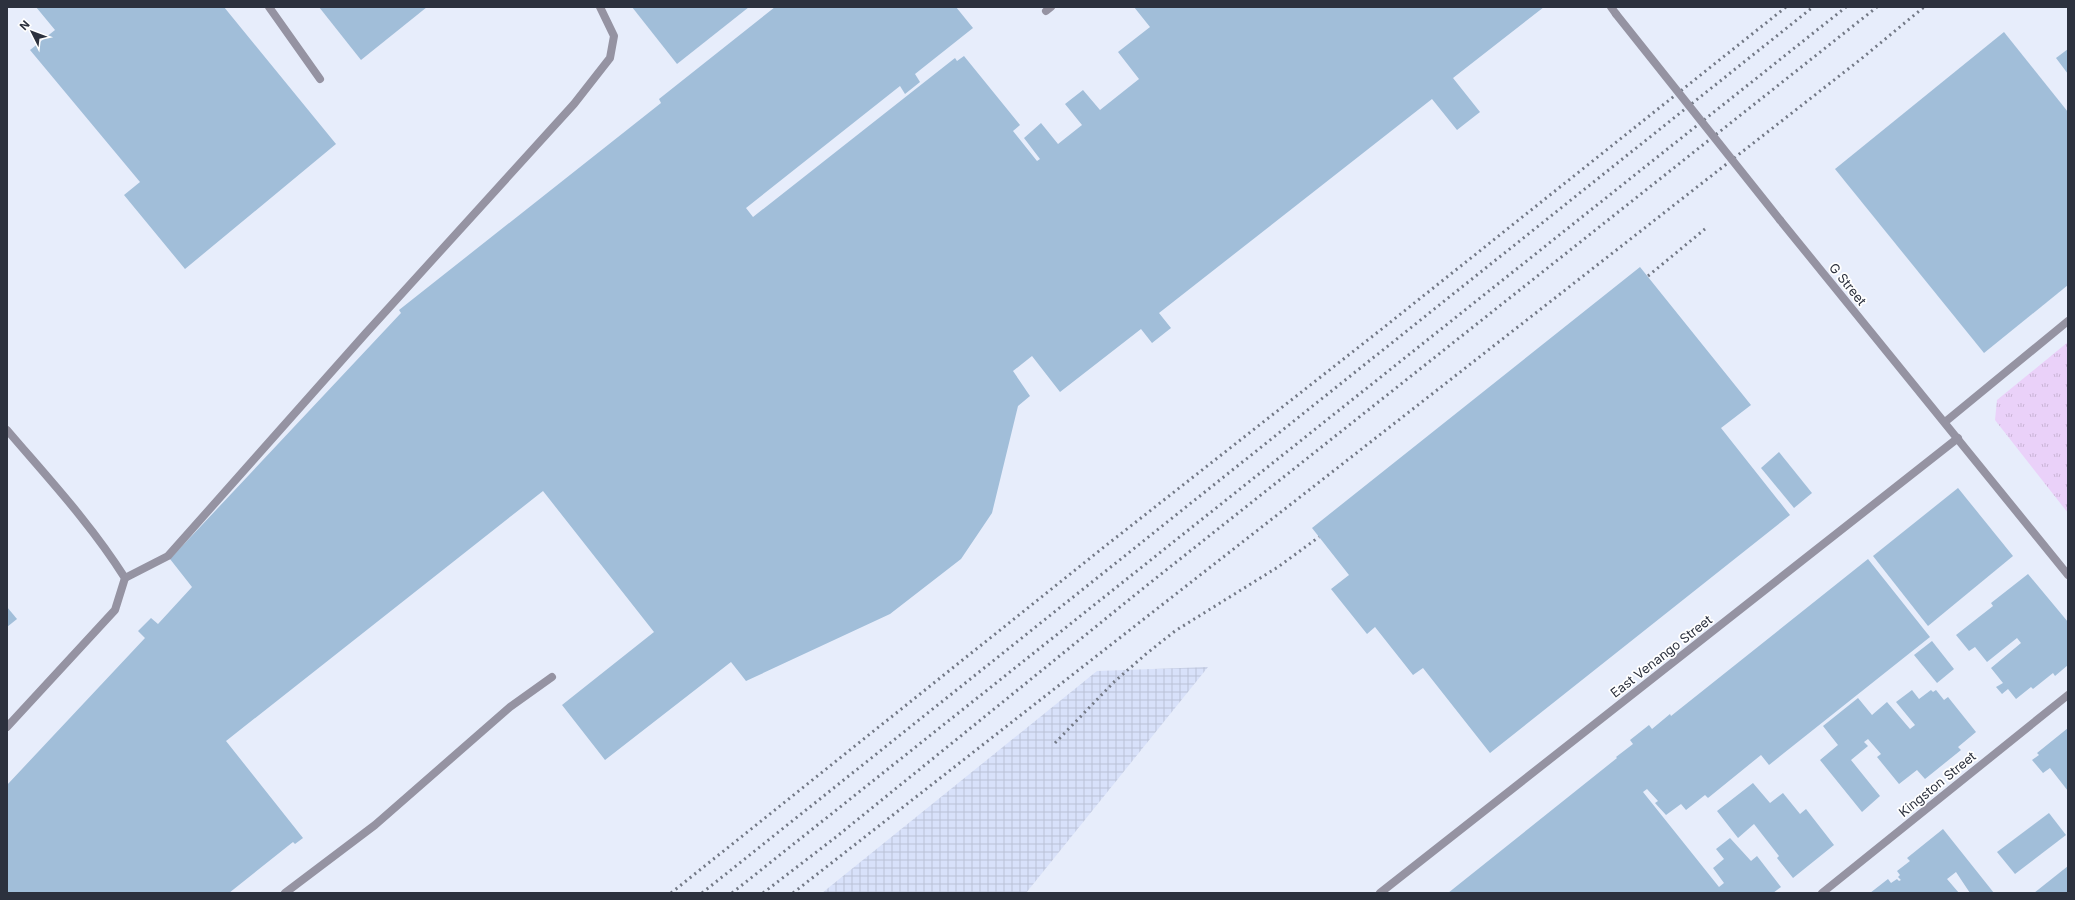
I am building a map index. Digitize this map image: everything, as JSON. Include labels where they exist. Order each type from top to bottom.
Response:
[{"type":"street","points":[[269,7],[320,78]]},
{"type":"street","points":[[7,727],[115,610],[125,578],[168,556],[381,316],[574,104],[610,58],[614,36],[600,7]]},
{"type":"street","name":"G Street","points":[[1614,10],[1780,220],[2068,575]]},
{"type":"street","points":[[1945,422],[2068,321]]},
{"type":"street","points":[[7,430],[76,510],[111,555],[125,578]]},
{"type":"street","name":"East Venango Street","points":[[1380,893],[1958,438]]},
{"type":"street","points":[[285,893],[375,825],[510,707],[552,677]]},
{"type":"street","name":"Kingston Street","points":[[1822,893],[2068,694]]},
{"type":"shaded area","points":[[1208,667],[1026,893],[822,893],[1097,671]]},
{"type":"green space","points":[[2068,342],[2068,513],[1995,420],[1997,400]]},
{"type":"building","points":[[36,7],[224,7],[336,144],[185,269],[124,195],[140,182],[30,50],[55,30]]},
{"type":"building","points":[[319,7],[427,7],[361,60]]},
{"type":"building","points":[[632,7],[749,7],[677,64]]},
{"type":"building","points":[[775,7],[956,7],[973,28],[915,74],[920,82],[905,94],[900,86],[746,208],[753,217],[955,58],[957,61],[964,56],[1020,125],[1013,131],[1037,161],[1040,159],[1024,138],[1041,123],[1058,144],[1082,125],[1065,104],[1083,90],[1100,110],[1139,79],[1118,52],[1150,27],[1134,7],[1544,7],[1453,78],[1480,112],[1457,130],[1432,99],[1159,313],[1171,328],[1152,343],[1141,329],[1060,392],[1032,356],[1013,371],[1030,396],[1018,406],[992,513],[961,559],[890,614],[746,681],[731,662],[605,760],[562,705],[654,632],[543,491],[226,741],[303,838],[295,844],[293,842],[229,893],[7,893],[7,785],[145,638],[138,631],[151,618],[158,624],[192,587],[170,559],[401,313],[399,310],[661,103],[659,99]]},
{"type":"building","points":[[2004,32],[2068,112],[2068,285],[1984,353],[1835,169]]},
{"type":"building","points":[[2068,49],[2068,74],[2056,58]]},
{"type":"building","points":[[1640,267],[1751,405],[1721,428],[1790,515],[1490,753],[1423,668],[1413,675],[1375,627],[1367,634],[1331,589],[1349,575],[1312,528]]},
{"type":"building","points":[[1779,452],[1812,493],[1794,508],[1761,468]]},
{"type":"building","points":[[1958,488],[2013,556],[1928,626],[1873,556]]},
{"type":"building","points":[[1868,559],[1930,637],[1769,765],[1761,755],[1708,798],[1705,795],[1686,810],[1681,804],[1666,815],[1655,803],[1658,801],[1647,789],[1643,792],[1719,887],[1724,883],[1713,868],[1724,859],[1716,849],[1730,838],[1751,861],[1757,856],[1781,887],[1773,893],[1448,893],[1617,758],[1616,757],[1633,744],[1630,740],[1649,725],[1652,729],[1670,714],[1671,716]]},
{"type":"building","points":[[2028,574],[2068,622],[2068,665],[2055,676],[2053,673],[2033,689],[2031,687],[2016,699],[2008,689],[2002,694],[1996,687],[2003,683],[1991,668],[2021,643],[2017,638],[1987,662],[1975,647],[1969,651],[1956,635],[1993,606],[1991,603]]},
{"type":"building","points":[[7,607],[17,619],[7,627]]},
{"type":"building","points":[[1932,641],[1954,669],[1937,683],[1914,655]]},
{"type":"building","points":[[1912,690],[1919,699],[1931,690],[1933,692],[1936,690],[1944,700],[1948,697],[1976,732],[1958,747],[1961,750],[1925,779],[1917,770],[1899,784],[1877,757],[1881,754],[1868,739],[1864,742],[1868,746],[1851,760],[1880,796],[1862,812],[1820,760],[1838,745],[1823,726],[1858,698],[1872,715],[1887,702],[1910,729],[1915,725],[1896,702]]},
{"type":"building","points":[[2068,728],[2068,791],[2050,768],[2043,773],[2032,760],[2039,755],[2037,753]]},
{"type":"building","points":[[1753,783],[1770,803],[1783,793],[1800,814],[1806,809],[1834,845],[1793,878],[1777,858],[1779,856],[1754,824],[1738,838],[1717,811]]},
{"type":"building","points":[[2049,813],[2066,835],[2015,874],[1997,852]]},
{"type":"building","points":[[1943,829],[1994,893],[1970,893],[1956,872],[1947,879],[1959,893],[1870,893],[1888,879],[1891,883],[1897,879],[1899,881],[1901,880],[1898,877],[1900,875],[1897,871],[1910,861],[1907,858]]},
{"type":"building","points":[[2068,866],[2068,893],[2034,893]]},
{"type":"railway","points":[[671,893],[1104,547],[1383,328],[1786,7]]},
{"type":"railway","points":[[702,893],[1813,7]]},
{"type":"railway","points":[[732,893],[1846,7]]},
{"type":"railway","points":[[763,893],[836,837],[1146,586],[1877,7]]},
{"type":"railway","points":[[793,893],[1861,59],[1924,7]]},
{"type":"railway","points":[[1648,276],[1705,229]]},
{"type":"railway","points":[[1055,743],[1114,682],[1175,631],[1278,567],[1319,537]]}]
